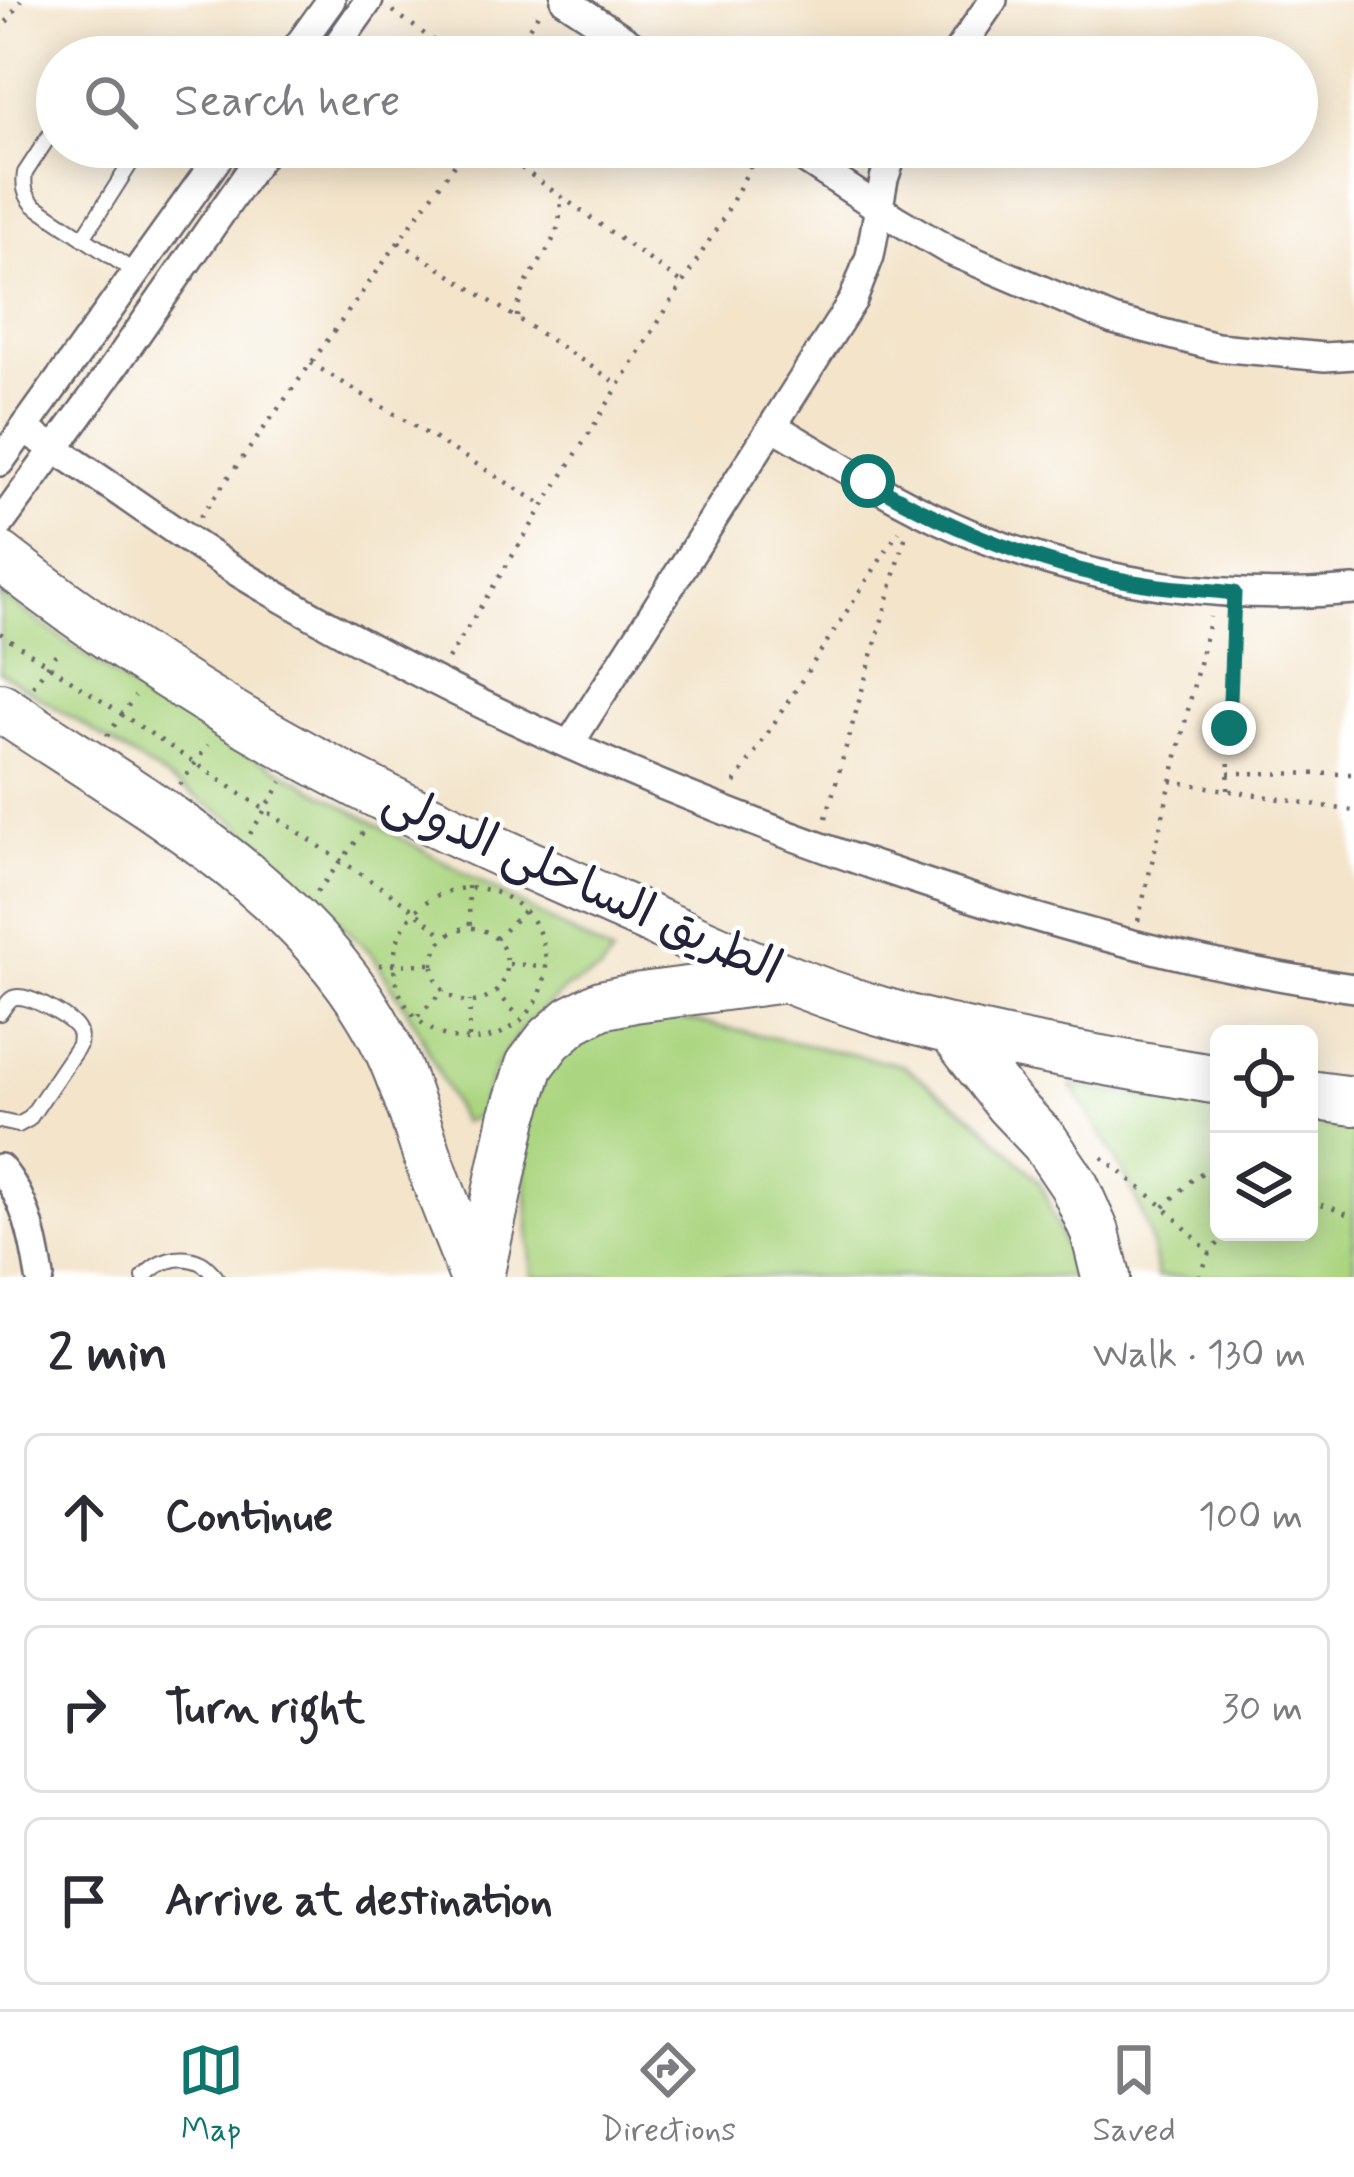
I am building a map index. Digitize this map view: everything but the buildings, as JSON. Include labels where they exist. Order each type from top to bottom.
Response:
[{"type":"highway","name":"الطريق الساحلى الدولى","points":[[0,556],[155,666],[300,752],[465,837],[783,979],[951,1029],[1210,1078]]},
{"type":"highway","points":[[6,711],[231,864],[268,893],[335,965],[386,1044],[476,1277]]},
{"type":"highway","points":[[476,1277],[513,1118],[530,1064],[549,1040],[572,1020],[601,1005],[783,979]]},
{"type":"highway","points":[[951,1029],[1045,1142],[1074,1185],[1095,1232],[1106,1277]]},
{"type":"highway","points":[[1318,1119],[1354,1101]]},
{"type":"street","points":[[305,36],[331,0]]},
{"type":"street","points":[[566,0],[620,36]]},
{"type":"street","points":[[968,36],[993,0]]},
{"type":"street","points":[[350,36],[381,6]]},
{"type":"street","points":[[0,462],[211,168]]},
{"type":"street","points":[[0,524],[252,168]]},
{"type":"street","points":[[819,168],[950,251],[1113,320],[1217,347],[1324,357],[1354,355]]},
{"type":"street","points":[[569,745],[853,301],[870,256],[888,168]]},
{"type":"street","points":[[773,425],[914,506],[982,538],[1068,567],[1157,586],[1225,592],[1354,590]]},
{"type":"street","points":[[25,430],[240,573],[434,680],[569,745],[719,808],[1004,909],[1132,944],[1354,988]]},
{"type":"street","points":[[0,1168],[33,1233],[40,1277]]},
{"type":"lane","points":[[36,156],[25,173],[25,191],[34,205],[136,273]]},
{"type":"lane","points":[[83,238],[128,168]]},
{"type":"lane","points":[[0,1012],[10,999],[29,996],[75,1026],[80,1036],[79,1046],[29,1119],[18,1125],[0,1121]]},
{"type":"lane","points":[[144,1277],[152,1267],[176,1258],[201,1262],[216,1277]]},
{"type":"path","points":[[0,32],[21,0]]},
{"type":"path","points":[[522,36],[547,0]]},
{"type":"path","points":[[381,6],[425,36]]},
{"type":"path","points":[[185,536],[452,168]]},
{"type":"path","points":[[521,168],[682,284]]},
{"type":"path","points":[[434,680],[620,386],[750,168]]},
{"type":"path","points":[[517,319],[522,287],[549,250],[560,225],[560,196]]},
{"type":"path","points":[[399,242],[620,386]]},
{"type":"path","points":[[311,363],[545,506]]},
{"type":"path","points":[[719,808],[914,506]]},
{"type":"path","points":[[818,846],[914,506]]},
{"type":"path","points":[[1225,592],[1228,790]]},
{"type":"path","points":[[1132,944],[1171,782],[1225,592]]},
{"type":"path","points":[[6,711],[83,617]]},
{"type":"path","points":[[0,633],[342,861],[446,937]]},
{"type":"path","points":[[86,765],[155,666]]},
{"type":"path","points":[[160,814],[230,712]]},
{"type":"path","points":[[231,864],[300,752]]},
{"type":"path","points":[[1228,772],[1354,775]]},
{"type":"path","points":[[1171,782],[1354,811]]},
{"type":"path","points":[[296,921],[389,800]]},
{"type":"path","points":[[465,837],[470,928]]},
{"type":"path","points":[[469,888],[493,892],[524,911],[540,936],[546,966],[542,989],[521,1020],[497,1035],[469,1040],[446,1036],[416,1017],[400,993],[394,954],[415,911],[439,895],[469,888]]},
{"type":"path","points":[[496,939],[524,911]]},
{"type":"path","points":[[470,928],[496,939],[507,964],[496,991],[470,1001],[449,995],[434,974],[434,956],[446,937],[470,928]]},
{"type":"path","points":[[507,964],[546,966]]},
{"type":"path","points":[[496,991],[521,1020]]},
{"type":"path","points":[[469,1040],[470,1001]]},
{"type":"path","points":[[1093,1151],[1164,1207],[1210,1253]]},
{"type":"path","points":[[1164,1207],[1210,1168]]},
{"type":"path","points":[[1318,1205],[1354,1217]]},
{"type":"path","points":[[1199,1277],[1220,1241]]},
{"type":"green space","points":[[0,594],[135,690],[612,955],[600,972],[567,987],[520,1031],[496,1067],[477,1117],[462,1122],[415,1023],[372,954],[237,823],[0,672]]},
{"type":"green space","points":[[639,1010],[902,1065],[974,1117],[1040,1182],[1073,1277],[532,1277],[523,1128],[555,1048]]},
{"type":"green space","points":[[1071,1086],[1210,1107],[1210,1241],[1318,1241],[1318,1123],[1354,1129],[1354,1277],[1157,1277],[1146,1225],[1113,1154]]},
{"type":"route","points":[[868,481],[982,538],[1068,567],[1157,586],[1234,593],[1229,728]]}]
